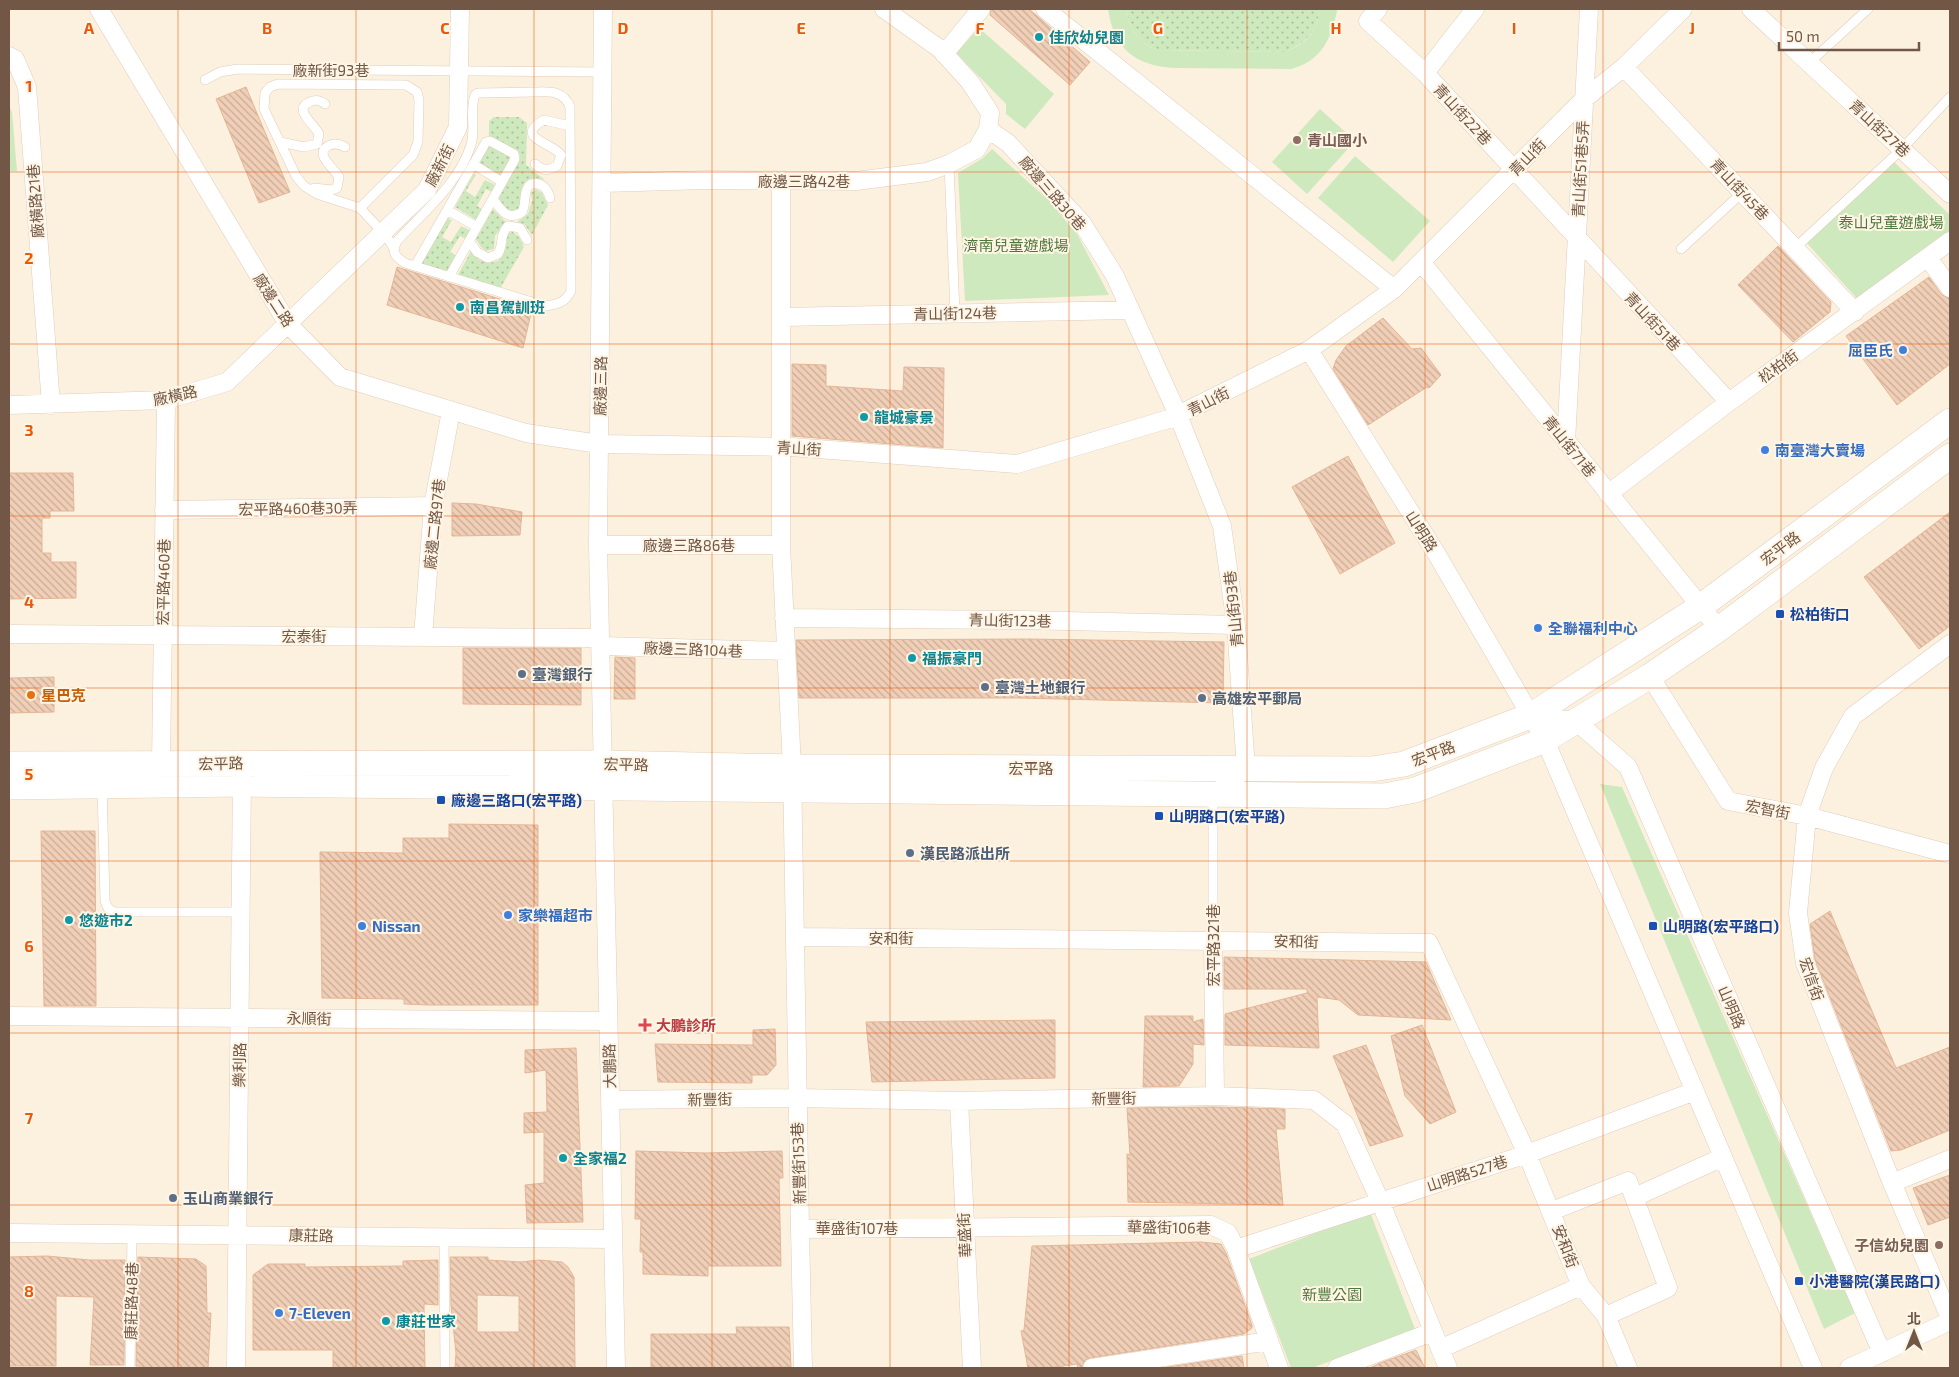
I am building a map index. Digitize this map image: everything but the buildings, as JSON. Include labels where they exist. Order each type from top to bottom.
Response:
[{"type":"street","name":"廠邊二路","points":[[99,9],[288,324],[340,377],[526,433],[599,444]]},
{"type":"street","name":"廠新街","points":[[288,324],[427,190],[458,127],[460,9]]},
{"type":"street","name":"廠邊三路","points":[[603,9],[603,183],[598,545],[603,775]]},
{"type":"street","points":[[884,9],[944,54],[970,82],[990,113],[988,129]]},
{"type":"street","points":[[944,54],[981,9]]},
{"type":"street","points":[[1045,9],[1394,289]]},
{"type":"street","points":[[1378,9],[1368,21],[1425,73]]},
{"type":"street","name":"青山街22巷","points":[[1475,9],[1425,73],[1515,170]]},
{"type":"street","name":"青山街51巷5弄","points":[[1577,239],[1588,9]]},
{"type":"street","name":"青山街","points":[[599,444],[782,446],[1017,464],[1178,415],[1309,350],[1394,289],[1584,99],[1624,67],[1683,9]]},
{"type":"street","name":"青山街27巷","points":[[1751,9],[1950,194]]},
{"type":"street","name":"廠橫路21巷","points":[[12,58],[27,87],[51,405]]},
{"type":"street","name":"青山街45巷","points":[[1624,67],[1855,312]]},
{"type":"street","name":"廠邊三路42巷","points":[[603,183],[706,180],[856,181],[927,172],[949,164],[977,149],[988,129]]},
{"type":"street","name":"廠邊三路30巷","points":[[988,129],[1008,143],[1082,223],[1115,276],[1178,415]]},
{"type":"street","name":"青山街51巷","points":[[1515,170],[1729,402]]},
{"type":"street","points":[[781,182],[781,546],[792,778],[796,1098]]},
{"type":"street","points":[[1566,442],[1577,239]]},
{"type":"street","name":"松柏街","points":[[1608,494],[1729,402],[1950,241]]},
{"type":"street","points":[[1928,258],[1950,288]]},
{"type":"street","name":"青山街71巷","points":[[1421,262],[1719,629]]},
{"type":"street","name":"青山街124巷","points":[[781,317],[1130,310]]},
{"type":"street","name":"廠橫路","points":[[9,405],[166,400],[227,382],[288,324]]},
{"type":"street","name":"山明路","points":[[1309,350],[1436,552],[1545,740],[1812,1368]]},
{"type":"street","name":"宏平路460巷","points":[[161,764],[166,400]]},
{"type":"street","name":"廠邊二路97巷","points":[[423,637],[433,506],[451,411]]},
{"type":"street","name":"青山街93巷","points":[[1178,415],[1222,526],[1236,625],[1246,769]]},
{"type":"street","name":"宏平路","points":[[792,778],[1246,769],[1372,769],[1404,764],[1530,716],[1700,607],[1950,421]]},
{"type":"street","name":"宏平路","points":[[9,787],[102,786],[242,773],[603,775],[792,778],[1213,794],[1384,796],[1415,790],[1545,740],[1650,676],[1719,629],[1950,456]]},
{"type":"street","name":"宏平路460巷30弄","points":[[164,510],[433,506]]},
{"type":"street","name":"廠邊三路86巷","points":[[598,545],[781,546]]},
{"type":"street","name":"青山街123巷","points":[[784,618],[1023,620],[1236,625]]},
{"type":"street","name":"宏泰街","points":[[9,634],[423,637],[600,642]]},
{"type":"street","name":"廠邊三路104巷","points":[[600,642],[786,652]]},
{"type":"street","name":"宏信街","points":[[1950,644],[1854,716],[1824,768],[1807,816],[1798,913],[1805,963],[1892,1183],[1950,1320]]},
{"type":"street","name":"宏智街","points":[[1650,676],[1728,801],[1807,816],[1950,854]]},
{"type":"street","points":[[1530,716],[1576,721]]},
{"type":"street","name":"山明路","points":[[1576,721],[1628,767],[1882,1353]]},
{"type":"street","name":"宏平路","points":[[9,764],[161,764],[242,773]]},
{"type":"street","points":[[1213,794],[1246,769]]},
{"type":"street","name":"樂利路","points":[[236,1368],[242,773]]},
{"type":"street","name":"大鵬路","points":[[603,775],[616,1368]]},
{"type":"street","name":"安和街","points":[[795,937],[1429,943],[1527,1154],[1552,1211],[1581,1286],[1440,1349]]},
{"type":"street","name":"宏平路321巷","points":[[1212,940],[1215,1096]]},
{"type":"street","name":"永順街","points":[[9,1016],[608,1021]]},
{"type":"street","name":"山明路527巷","points":[[1236,1249],[1527,1154],[1695,1091]]},
{"type":"street","name":"新豐街","points":[[610,1100],[796,1098],[959,1101],[1215,1096],[1314,1100],[1345,1124],[1380,1201],[1448,1368]]},
{"type":"street","name":"新豐街153巷","points":[[796,1098],[800,1229]]},
{"type":"street","name":"華盛街","points":[[959,1101],[972,1368]]},
{"type":"street","points":[[1635,1197],[1723,1157]]},
{"type":"street","points":[[1892,1183],[1950,1159]]},
{"type":"street","points":[[1552,1211],[1628,1181],[1668,1288],[1606,1316]]},
{"type":"street","name":"華盛街106巷","points":[[964,1228],[1211,1225],[1228,1233],[1236,1249],[1278,1368]]},
{"type":"street","name":"華盛街107巷","points":[[803,1368],[800,1229],[964,1228]]},
{"type":"street","name":"康莊路","points":[[9,1233],[613,1239]]},
{"type":"street","points":[[1581,1286],[1606,1316],[1628,1368]]},
{"type":"street","points":[[1849,1368],[1950,1320]]},
{"type":"street","points":[[1337,1368],[1432,1332]]},
{"type":"street","points":[[1092,1368],[1268,1341]]},
{"type":"lane","points":[[1809,63],[1868,9]]},
{"type":"lane","name":"廠新街93巷","points":[[205,80],[220,72],[238,69],[603,72]]},
{"type":"lane","points":[[360,208],[413,156],[418,142],[419,100],[417,92],[412,87],[288,84],[270,87],[265,93],[264,109],[296,176],[304,186],[317,194],[360,208],[383,232],[394,247],[394,254],[398,259],[449,277],[545,306],[559,304],[567,298],[570,291],[570,107],[564,96],[556,92],[478,93],[473,101],[472,139],[465,160],[446,188],[394,247]]},
{"type":"lane","points":[[1795,248],[1902,149],[1950,98]]},
{"type":"lane","points":[[280,142],[304,147],[317,144],[319,134],[304,115],[303,109],[312,100],[320,100],[325,104]]},
{"type":"lane","points":[[535,164],[540,168],[550,169],[557,166],[561,155],[554,148],[536,140],[533,135],[534,129],[538,124],[544,120],[570,126]]},
{"type":"lane","points":[[415,266],[488,141],[514,154],[515,158],[449,277]]},
{"type":"lane","points":[[304,186],[325,190],[337,188],[340,177],[326,162],[323,153],[326,147],[332,144],[340,144],[345,147]]},
{"type":"lane","points":[[473,164],[502,182]]},
{"type":"lane","points":[[949,164],[954,313]]},
{"type":"lane","points":[[493,199],[504,214],[510,216],[522,212],[527,187],[531,184],[543,185],[550,198]]},
{"type":"lane","points":[[1681,249],[1743,192]]},
{"type":"lane","points":[[447,210],[477,227]]},
{"type":"lane","points":[[469,241],[477,252],[488,258],[498,254],[502,245],[502,234],[508,226],[520,228],[527,240]]},
{"type":"lane","points":[[102,786],[105,901],[108,908],[114,912],[240,912]]},
{"type":"lane","name":"宏平路321巷","points":[[1212,940],[1213,794]]},
{"type":"lane","name":"康莊路48巷","points":[[130,1368],[132,1233]]},
{"type":"lane","points":[[444,1237],[445,1368]]},
{"type":"green space","points":[[1108,9],[1126,9],[1136,34],[1150,47],[1157,50],[1286,52],[1310,36],[1316,24],[1319,9],[1337,9],[1337,11],[1332,31],[1323,48],[1310,61],[1291,69],[1175,68],[1148,64],[1129,53],[1115,35]]},
{"type":"green space","points":[[1126,9],[1319,9],[1316,24],[1310,35],[1286,52],[1157,50],[1150,47],[1136,34]]},
{"type":"green space","points":[[979,28],[1054,94],[1025,129],[1006,114],[1006,104],[956,53]]},
{"type":"green space","points":[[9,105],[12,112],[17,171],[9,171]]},
{"type":"green space","points":[[1320,109],[1355,141],[1307,194],[1272,162]]},
{"type":"green space","points":[[494,117],[519,117],[527,123],[526,165],[545,180],[530,179],[526,182],[523,186],[519,209],[511,212],[506,210],[498,198],[520,155],[489,137],[489,121]]},
{"type":"green space","points":[[488,145],[512,157],[501,176],[479,165],[478,161]]},
{"type":"green space","name":"濟南兒童遊戲場","points":[[992,149],[1048,200],[1077,234],[1109,295],[965,301],[958,173],[983,158]]},
{"type":"green space","points":[[1355,156],[1430,221],[1393,262],[1318,198]]},
{"type":"green space","name":"泰山兒童遊戲場","points":[[1892,160],[1950,215],[1950,233],[1859,301],[1806,242]]},
{"type":"green space","points":[[474,173],[476,175],[466,191],[475,197],[485,180],[495,185],[492,192],[486,189],[477,206],[482,209],[476,220],[455,207]]},
{"type":"green space","points":[[536,189],[542,193],[548,205],[532,235],[524,224],[517,222],[528,214],[532,201],[531,193]]},
{"type":"green space","points":[[493,209],[506,222],[495,236],[494,249],[486,251],[476,239]]},
{"type":"green space","points":[[446,217],[452,220],[442,237],[451,242],[461,226],[471,231],[466,239],[460,236],[450,252],[457,256],[447,273],[419,265]]},
{"type":"green space","points":[[513,232],[519,237],[524,247],[501,287],[499,288],[458,275],[471,251],[483,262],[491,263],[499,260],[506,248],[507,233]]},
{"type":"green space","points":[[1600,784],[1622,787],[1855,1313],[1824,1329]]},
{"type":"green space","name":"新豐公園","points":[[1370,1212],[1415,1329],[1312,1368],[1291,1368],[1249,1259]]},
{"type":"place","name":"佳欣幼兒園","points":[[1039,37]]},
{"type":"place","name":"青山國小","points":[[1297,140]]},
{"type":"place","name":"南昌駕訓班","points":[[460,307]]},
{"type":"place","name":"屈臣氏","points":[[1903,350]]},
{"type":"place","name":"龍城豪景","points":[[864,417]]},
{"type":"place","name":"南臺灣大賣場","points":[[1765,450]]},
{"type":"place","name":"松柏街口","points":[[1780,614]]},
{"type":"place","name":"全聯福利中心","points":[[1538,628]]},
{"type":"place","name":"福振豪門","points":[[912,658]]},
{"type":"place","name":"臺灣銀行","points":[[522,674]]},
{"type":"place","name":"臺灣土地銀行","points":[[985,687]]},
{"type":"place","name":"星巴克","points":[[31,695]]},
{"type":"place","name":"高雄宏平郵局","points":[[1202,698]]},
{"type":"place","name":"廠邊三路口(宏平路)","points":[[441,800]]},
{"type":"place","name":"山明路口(宏平路)","points":[[1159,816]]},
{"type":"place","name":"漢民路派出所","points":[[910,853]]},
{"type":"place","name":"家樂福超市","points":[[508,915]]},
{"type":"place","name":"悠遊市2","points":[[69,920]]},
{"type":"place","name":"Nissan","points":[[362,926]]},
{"type":"place","name":"山明路(宏平路口)","points":[[1653,926]]},
{"type":"place","name":"大鵬診所","points":[[645,1025]]},
{"type":"place","name":"全家福2","points":[[563,1158]]},
{"type":"place","name":"玉山商業銀行","points":[[173,1198]]},
{"type":"place","name":"子信幼兒園","points":[[1939,1245]]},
{"type":"place","name":"小港醫院(漢民路口)","points":[[1799,1281]]},
{"type":"place","name":"7-Eleven","points":[[279,1313]]},
{"type":"place","name":"康莊世家","points":[[386,1321]]}]
